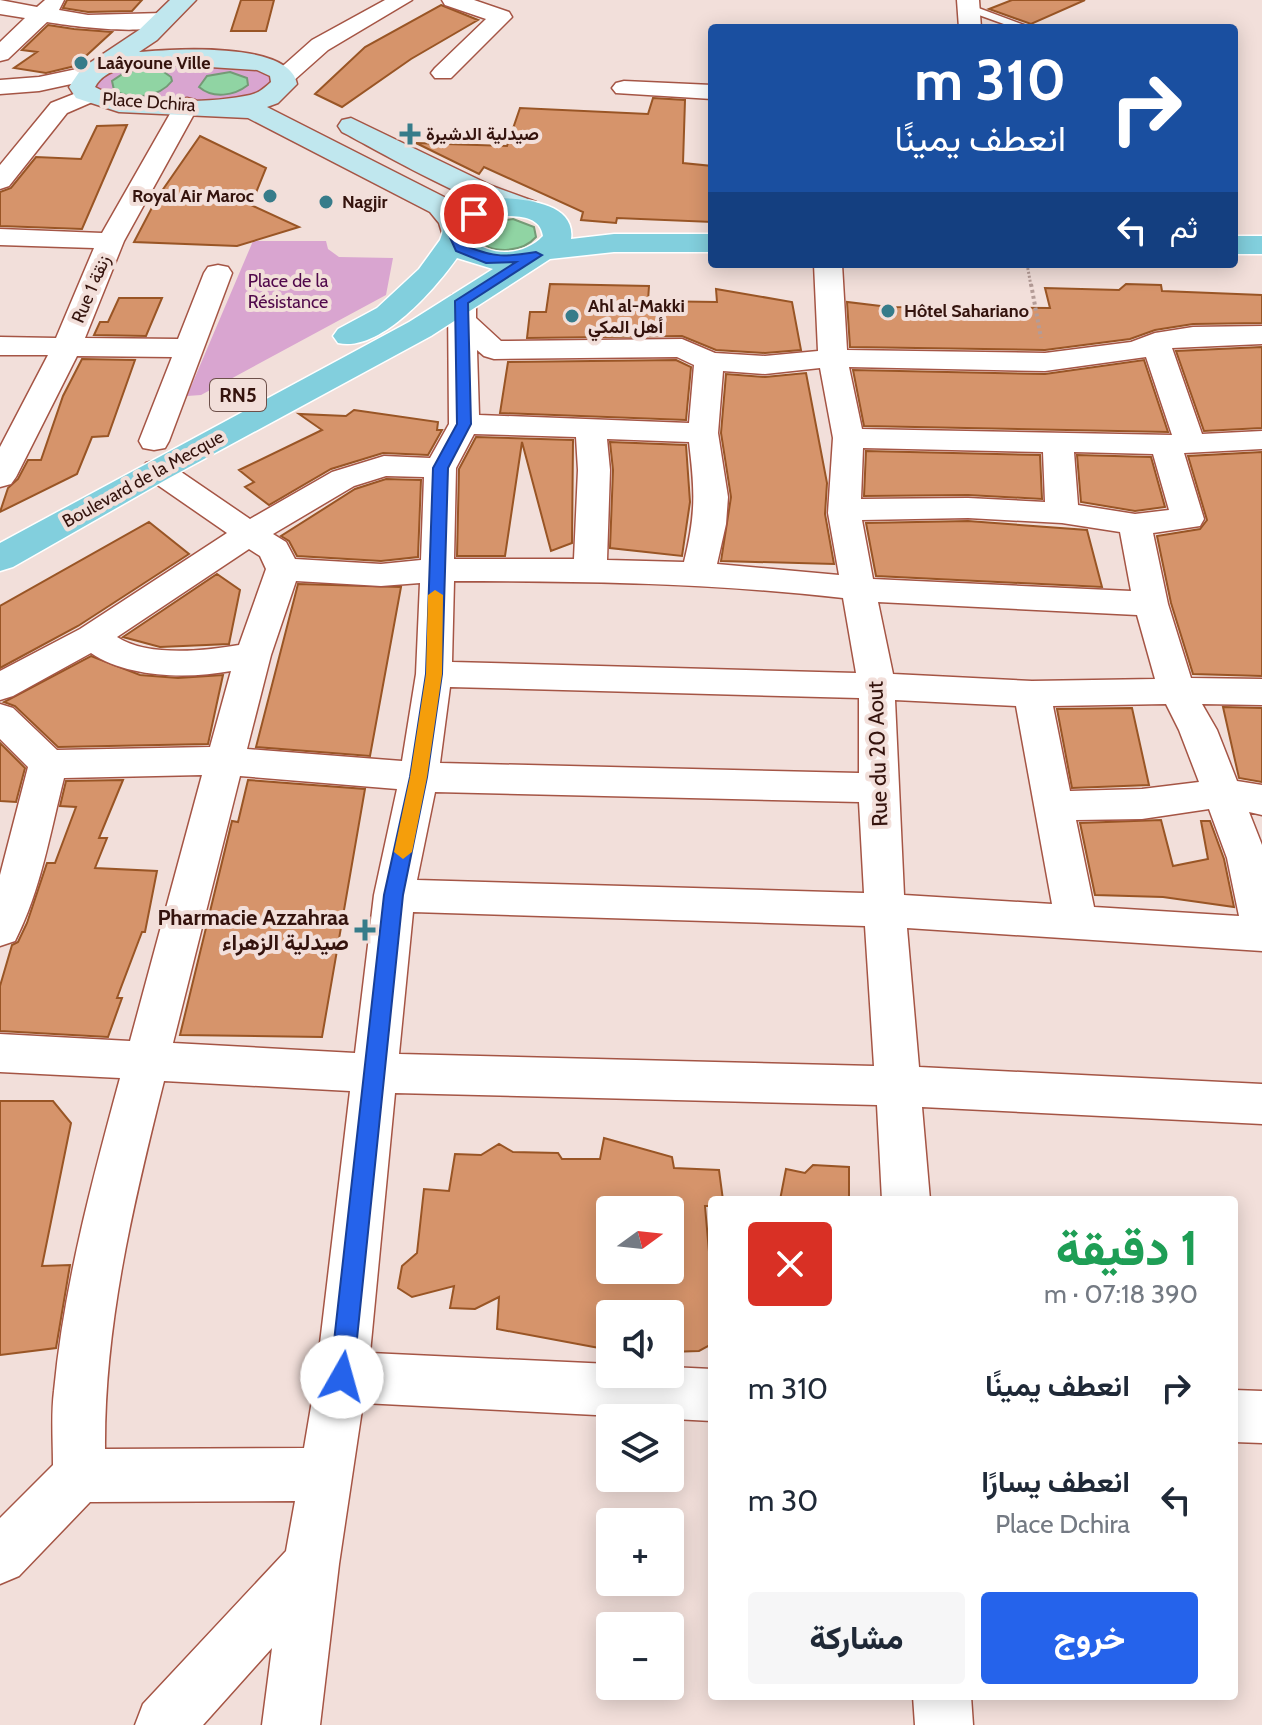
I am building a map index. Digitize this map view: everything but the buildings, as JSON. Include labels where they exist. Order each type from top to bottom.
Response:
[{"type":"main road","name":"RN5","points":[[708,228],[607,227],[499,207],[474,214],[457,226],[455,236],[461,248],[486,259],[512,260],[614,243],[708,243]]},
{"type":"main road","points":[[537,212],[555,223],[558,237],[540,253]]},
{"type":"main road","points":[[1238,229],[1262,229]]},
{"type":"main road","name":"Boulevard de la Mecque","points":[[0,559],[156,455],[388,315],[430,275],[455,236]]},
{"type":"main road","points":[[1238,245],[1262,245]]},
{"type":"main road","name":"Boulevard de la Mecque","points":[[0,524],[156,455],[462,311],[540,253]]},
{"type":"street","points":[[0,54],[58,0]]},
{"type":"street","points":[[0,181],[59,108],[184,0]]},
{"type":"street","points":[[305,103],[294,97],[284,81],[320,45],[401,0]]},
{"type":"street","points":[[443,73],[501,17],[490,10],[453,0]]},
{"type":"street","points":[[0,7],[88,22],[155,27]]},
{"type":"street","points":[[155,27],[149,50],[174,60]]},
{"type":"street","points":[[246,62],[320,45]]},
{"type":"street","name":"Place Dchira","points":[[130,60],[246,62],[271,66],[284,81],[269,97],[224,106],[119,104],[91,81],[130,60]]},
{"type":"street","points":[[0,87],[91,81]]},
{"type":"street","points":[[624,88],[708,92]]},
{"type":"street","name":"Rue 1 زنقة","points":[[0,477],[67,347],[111,241],[187,105]]},
{"type":"street","points":[[224,106],[255,111],[440,206],[453,222],[455,236]]},
{"type":"street","points":[[333,116],[491,196],[537,212]]},
{"type":"street","points":[[0,237],[111,241]]},
{"type":"street","name":"Rue du 20 Aout","points":[[828,268],[833,358],[848,438],[844,513],[877,686],[878,788],[906,1196]]},
{"type":"street","points":[[0,1557],[79,1476],[79,1393],[90,1311],[115,1183],[253,655],[283,569],[274,550],[248,534],[156,455],[189,348],[218,273]]},
{"type":"street","points":[[462,311],[494,350],[682,348],[709,361],[765,365],[833,358],[1045,362],[1138,350],[1155,342],[1193,336],[1262,335]]},
{"type":"street","points":[[291,1725],[311,1564],[342,1377],[394,895],[419,777],[434,674],[440,468],[464,424],[462,311]]},
{"type":"street","points":[[844,513],[864,509],[968,508],[1062,513],[1135,524],[1188,519],[1178,445],[1155,342]]},
{"type":"street","points":[[0,346],[189,348]]},
{"type":"street","points":[[697,576],[712,503],[703,433],[709,361]]},
{"type":"street","points":[[464,424],[703,433]]},
{"type":"street","points":[[590,570],[594,470],[591,431]]},
{"type":"street","points":[[848,438],[1178,445],[1262,440]]},
{"type":"street","points":[[1058,442],[1062,513]]},
{"type":"street","points":[[0,687],[92,637],[248,534],[343,479],[384,466],[440,468]]},
{"type":"street","points":[[1135,524],[1151,604],[1177,691],[1198,730],[1247,858],[1262,925]]},
{"type":"street","points":[[283,569],[381,575],[436,570],[590,570],[750,576],[857,587],[1151,604]]},
{"type":"street","points":[[92,637],[119,655],[166,661],[201,664],[253,655]]},
{"type":"street","points":[[434,674],[877,686],[1032,694],[1262,692]]},
{"type":"street","points":[[1032,694],[1076,922]]},
{"type":"street","points":[[0,717],[48,764],[226,761],[419,777],[878,788]]},
{"type":"street","points":[[0,929],[19,879],[48,764]]},
{"type":"street","points":[[1054,806],[1142,804],[1222,793],[1262,800]]},
{"type":"street","points":[[394,895],[885,910],[1262,934]]},
{"type":"street","points":[[0,1053],[375,1073],[899,1086],[1262,1104]]},
{"type":"street","points":[[342,1377],[708,1395]]},
{"type":"street","points":[[1238,1416],[1262,1417]]},
{"type":"street","points":[[79,1476],[326,1474]]},
{"type":"street","points":[[164,1725],[311,1564]]},
{"type":"street","points":[[942,1700],[944,1725]]},
{"type":"lane","points":[[969,12],[1012,24]]},
{"type":"path","points":[[1028,268],[1045,362]]},
{"type":"green space","points":[[141,65],[254,67],[269,74],[272,84],[258,92],[213,101],[134,98],[95,91],[94,80],[108,71]]},
{"type":"green space","name":"Place de la Résistance","points":[[253,241],[326,241],[328,249],[339,257],[393,258],[386,295],[201,395],[187,396]]},
{"type":"shaded area","points":[[142,69],[161,70],[172,81],[160,91],[144,96],[114,90],[112,81],[124,73]]},
{"type":"shaded area","points":[[230,72],[247,78],[248,85],[224,95],[199,87],[207,76]]},
{"type":"shaded area","points":[[513,219],[534,227],[536,237],[523,246],[506,250],[490,247],[477,238],[477,232],[485,223]]},
{"type":"slow traffic","points":[[403,852],[419,777],[434,674],[435,595]]},
{"type":"place","name":"Laâyoune Ville","points":[[81,63]]},
{"type":"place","name":"صيدلية الدشيرة","points":[[410,134]]},
{"type":"place","name":"Royal Air Maroc","points":[[270,196]]},
{"type":"place","name":"Nagjir","points":[[326,202]]},
{"type":"place","name":"Hôtel Sahariano","points":[[888,311]]},
{"type":"place","name":"Ahl al-Makki أهل المكي","points":[[572,316]]},
{"type":"place","name":"Pharmacie Azzahraa صيدلية الزهراء","points":[[365,930]]},
{"type":"route","points":[[342,1377],[394,895],[419,777],[434,674],[440,468],[464,424],[462,301],[536,255],[503,261],[471,255],[461,248],[454,233],[464,219],[474,214]]}]
